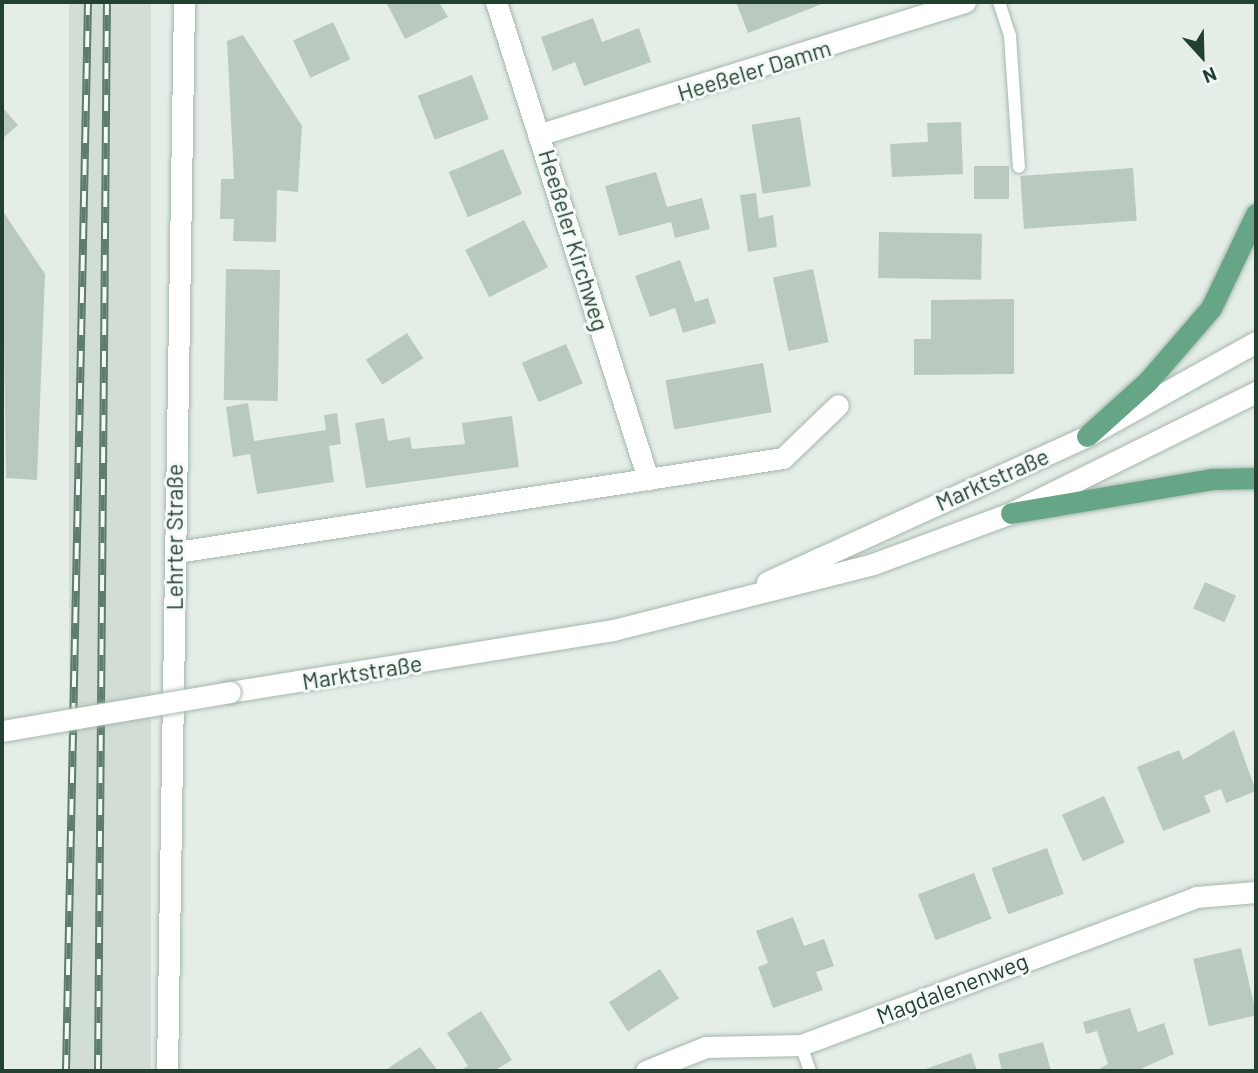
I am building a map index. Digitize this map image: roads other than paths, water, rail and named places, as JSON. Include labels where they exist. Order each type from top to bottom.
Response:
[{"type":"main road","points":[[1087,436],[1147,381],[1211,308],[1256,214]]},
{"type":"main road","points":[[1012,513],[1213,479],[1256,478]]},
{"type":"street","name":"Lehrter Straße","points":[[167,1071],[166,873],[177,552],[184,2]]},
{"type":"street","name":"Heeßeler Kirchweg","points":[[496,2],[541,134],[648,479]]},
{"type":"street","name":"Heeßeler Damm","points":[[541,134],[955,4]]},
{"type":"street","name":"Marktstraße","points":[[721,603],[1087,436],[1256,342]]},
{"type":"street","name":"Marktstraße","points":[[2,731],[230,692],[532,646],[721,603],[873,564],[1012,513],[1256,392]]},
{"type":"street","points":[[177,552],[783,458],[838,405]]},
{"type":"street","name":"Magdalenenweg","points":[[646,1071],[706,1047],[802,1045],[1196,897],[1256,892]]},
{"type":"lane","points":[[999,2],[1010,36],[1019,167]]},
{"type":"lane","points":[[802,1045],[810,1071]]},
{"type":"railway","points":[[66,1071],[88,2]]},
{"type":"railway","points":[[98,1071],[107,2]]}]
